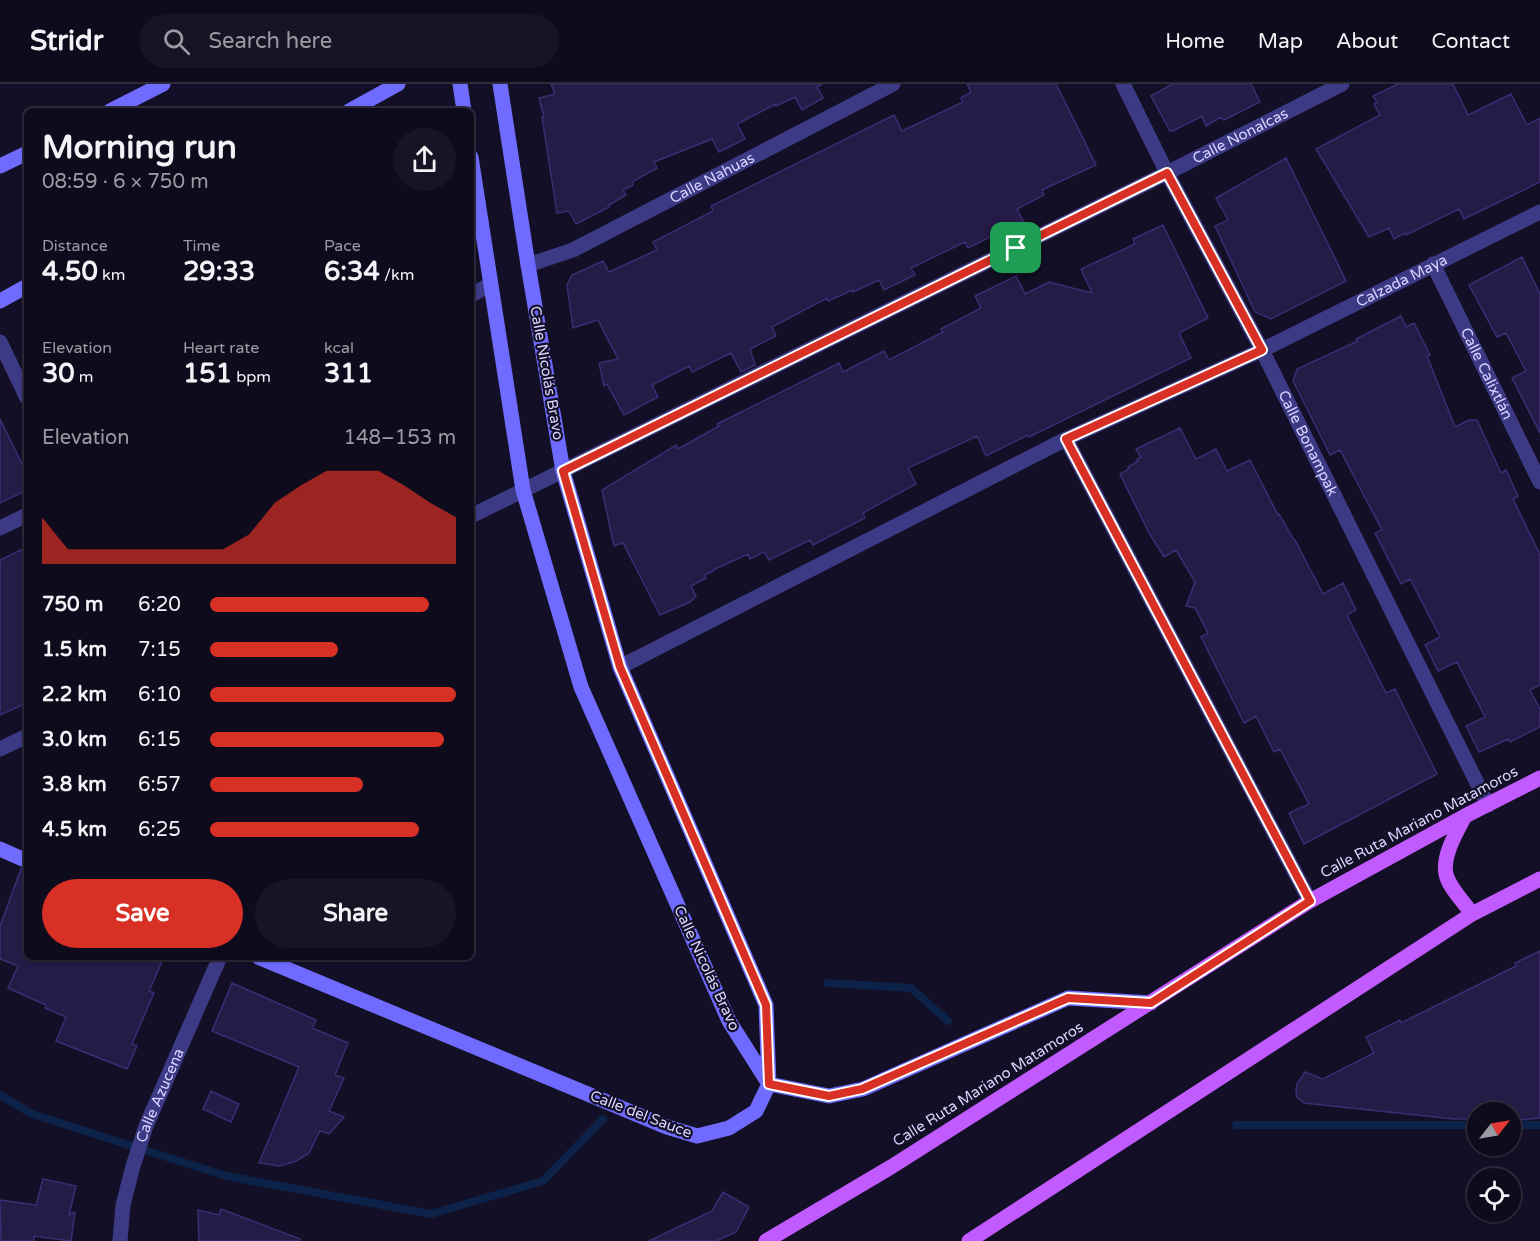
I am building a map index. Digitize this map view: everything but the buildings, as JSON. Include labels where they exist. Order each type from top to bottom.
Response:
[{"type":"main road","points":[[116,108],[163,84]]},
{"type":"main road","points":[[355,108],[399,84]]},
{"type":"main road","points":[[460,84],[464,108]]},
{"type":"main road","name":"Calle Nicolás Bravo","points":[[500,84],[563,471],[620,667],[766,1005],[769,1084]]},
{"type":"main road","points":[[0,166],[24,154]]},
{"type":"main road","name":"Calle Nicolás Bravo","points":[[474,177],[523,490],[581,687],[729,1021],[769,1084]]},
{"type":"main road","points":[[0,301],[24,288]]},
{"type":"main road","name":"Calle Ruta Mariano Matamoros","points":[[766,1241],[891,1167],[1310,901],[1465,816],[1540,778]]},
{"type":"main road","points":[[1465,816],[1449,848],[1446,874],[1452,887],[1472,914]]},
{"type":"main road","points":[[1,853],[24,860]]},
{"type":"main road","points":[[969,1241],[1472,914],[1540,879]]},
{"type":"main road","name":"Calle del Sauce","points":[[265,960],[668,1127],[697,1136],[729,1128],[756,1111],[769,1084]]},
{"type":"main road","points":[[769,1084],[829,1096],[862,1089],[1068,998],[1151,1003]]},
{"type":"street","name":"Calle Nahuas","points":[[528,266],[573,250],[893,84]]},
{"type":"street","name":"Calle Bonampak","points":[[1123,84],[1167,173],[1262,350],[1488,805]]},
{"type":"street","name":"Calle Nonalcas","points":[[474,514],[1167,173],[1342,84]]},
{"type":"street","name":"Calzada Maya","points":[[620,667],[1066,439],[1262,350],[1540,212]]},
{"type":"street","name":"Calle Calixtlán","points":[[1433,264],[1540,482]]},
{"type":"street","points":[[474,293],[490,285]]},
{"type":"street","points":[[0,342],[24,392]]},
{"type":"street","points":[[1066,439],[1310,901]]},
{"type":"street","points":[[0,528],[24,516]]},
{"type":"street","points":[[0,749],[24,737]]},
{"type":"street","name":"Calle Azucena","points":[[120,1241],[123,1205],[146,1126],[219,960]]},
{"type":"waterway","points":[[828,983],[911,988],[948,1021]]},
{"type":"waterway","points":[[0,1095],[32,1114],[226,1176],[431,1214],[543,1181],[603,1119]]},
{"type":"waterway","points":[[1236,1125],[1467,1125]]},
{"type":"waterway","points":[[1521,1125],[1540,1125]]},
{"type":"route","points":[[1167,173],[1262,350],[1066,439],[1310,901],[1151,1003],[1068,998],[875,1085],[829,1096],[769,1084],[766,1005],[620,667],[563,471],[1016,248],[1167,173]]}]
